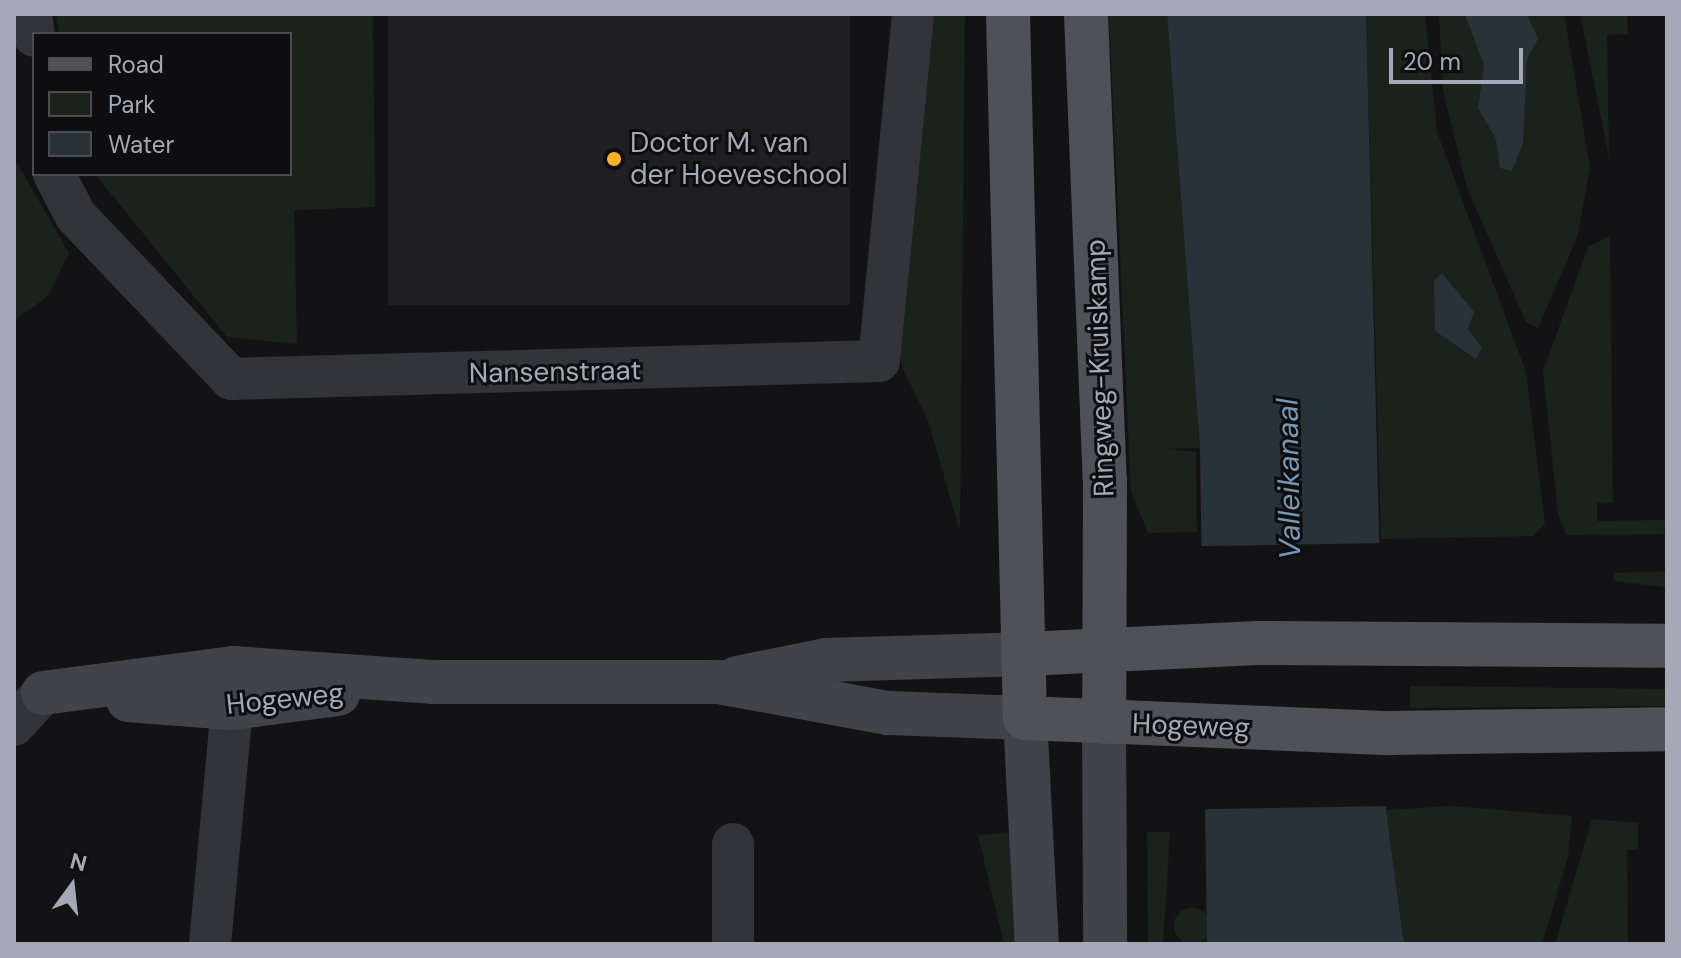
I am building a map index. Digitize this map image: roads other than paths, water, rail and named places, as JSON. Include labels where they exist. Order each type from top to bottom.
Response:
[{"type":"main road","points":[[1008,14],[1025,718],[1037,944]]},
{"type":"main road","name":"Ringweg-Kruiskamp","points":[[1086,14],[1105,480],[1104,722]]},
{"type":"main road","name":"Hogeweg","points":[[719,682],[826,660],[1198,646],[1667,646]]},
{"type":"main road","name":"Hogeweg","points":[[28,693],[233,668],[432,682],[719,682],[888,713],[1390,733],[1667,729]]},
{"type":"main road","name":"Hogeweg","points":[[28,693],[232,708],[432,682]]},
{"type":"main road","points":[[1104,722],[1105,944]]},
{"type":"street","name":"Nansenstraat","points":[[55,176],[76,216],[231,379],[879,361],[913,14]]},
{"type":"street","points":[[14,725],[28,693]]},
{"type":"street","points":[[210,944],[232,708]]},
{"type":"street","points":[[733,844],[733,944]]},
{"type":"water","name":"Valleikanaal","points":[[1167,14],[1366,14],[1386,810],[1404,944],[1207,944],[1200,448]]},
{"type":"water","points":[[1465,14],[1527,14],[1538,39],[1527,59],[1523,143],[1512,171],[1500,168],[1496,139],[1478,108],[1484,65]]},
{"type":"water","points":[[1442,273],[1474,312],[1468,329],[1482,348],[1476,359],[1435,331],[1434,281]]},
{"type":"place","name":"Doctor M. van der Hoeveschool","points":[[614,159]]}]
